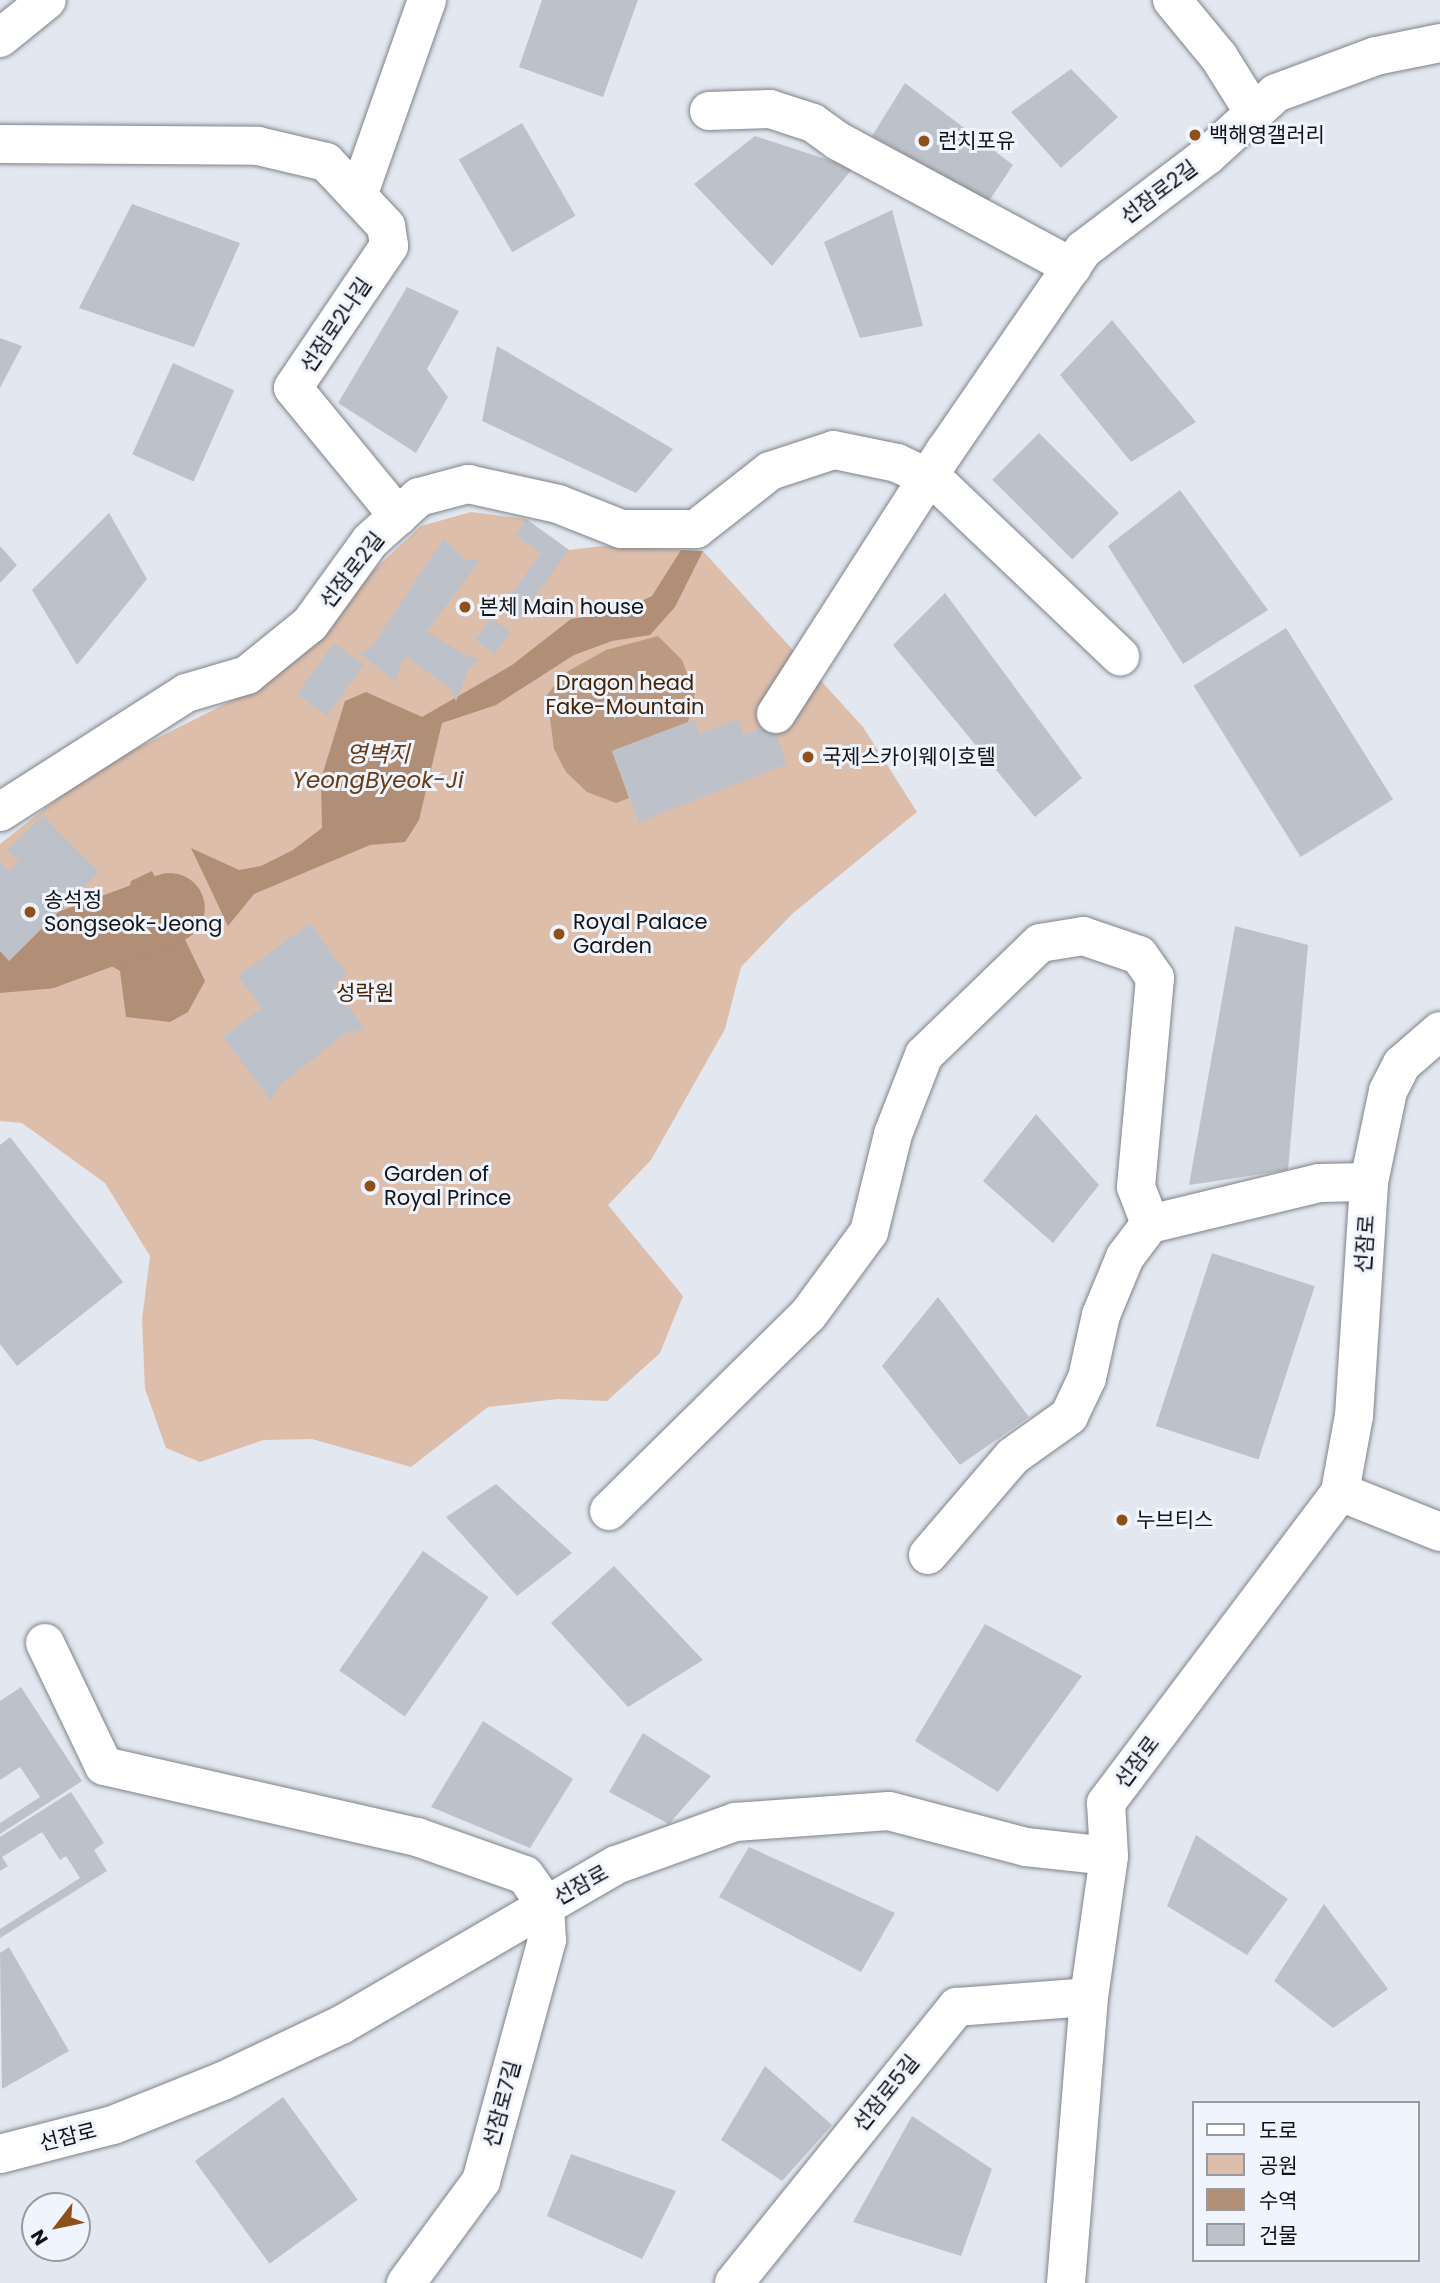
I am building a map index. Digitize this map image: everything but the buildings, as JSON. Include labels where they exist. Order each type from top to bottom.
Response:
[{"type":"street","points":[[0,38],[47,0]]},
{"type":"street","points":[[358,196],[427,0]]},
{"type":"street","points":[[1172,0],[1219,57],[1254,113]]},
{"type":"street","name":"선잠로2길","points":[[776,714],[929,476],[1083,250],[1207,156],[1254,113],[1289,88],[1376,56],[1440,43]]},
{"type":"street","points":[[709,111],[770,109],[813,124],[838,141],[1073,267]]},
{"type":"street","name":"선잠로2나길","points":[[0,144],[258,146],[326,162],[386,226],[389,246],[293,388],[398,516]]},
{"type":"street","name":"선잠로2길","points":[[0,812],[186,693],[247,675],[310,624],[370,541],[419,497],[468,484],[558,504],[621,529],[696,529],[770,471],[834,450],[897,464],[929,476],[1120,656]]},
{"type":"street","points":[[608,1511],[808,1315],[869,1232],[893,1134],[924,1055],[1040,943],[1083,936],[1139,955],[1155,978],[1136,1188],[1150,1224]]},
{"type":"street","name":"선잠로","points":[[0,2154],[113,2125],[235,2075],[341,2025],[545,1904],[617,1865],[735,1822],[889,1811],[1026,1847],[1109,1856],[1106,1803],[1340,1492],[1354,1416],[1369,1182],[1388,1091],[1402,1064],[1440,1031]]},
{"type":"street","points":[[929,1555],[1013,1456],[1069,1416],[1087,1378],[1101,1315],[1115,1280],[1125,1257],[1150,1224],[1319,1183],[1369,1182]]},
{"type":"street","points":[[1340,1492],[1440,1532]]},
{"type":"street","name":"선잠로","points":[[45,1643],[104,1766],[417,1837],[525,1875],[545,1904]]},
{"type":"street","points":[[1066,2283],[1089,1997],[1109,1856]]},
{"type":"street","name":"선잠로7길","points":[[406,2283],[481,2181],[547,1940],[545,1904]]},
{"type":"street","name":"선잠로5길","points":[[734,2283],[957,2007],[1089,1997]]},
{"type":"green space","name":"성락원","points":[[471,512],[526,519],[569,550],[602,546],[703,551],[863,727],[917,812],[792,914],[741,967],[725,1029],[651,1160],[608,1205],[683,1296],[660,1353],[607,1401],[558,1399],[488,1407],[411,1467],[312,1439],[263,1440],[200,1462],[166,1448],[145,1389],[142,1320],[150,1256],[105,1183],[22,1123],[0,1121],[0,844],[94,770],[247,693],[315,642],[374,570],[421,526]]},
{"type":"green space","name":"Dragon head Fake-Mountain","points":[[658,636],[682,660],[695,694],[688,722],[612,751],[629,798],[616,803],[587,792],[566,772],[554,749],[547,695],[563,674],[606,650]]},
{"type":"water","name":"영벽지 YeongByeok-Ji","points":[[681,550],[703,551],[675,607],[650,635],[612,641],[574,655],[496,705],[442,723],[419,820],[405,842],[370,845],[254,894],[228,926],[191,848],[239,870],[261,866],[293,850],[322,828],[321,779],[345,701],[366,692],[422,717],[512,665],[571,619],[620,611],[652,596]]},
{"type":"water","points":[[152,871],[205,981],[188,1012],[170,1022],[126,1017],[120,971],[98,958],[77,963],[45,954],[60,931],[127,898],[131,881]]},
{"type":"waterway","points":[[0,958],[45,954],[170,908]]},
{"type":"place","name":"백해영갤러리","points":[[1195,135]]},
{"type":"place","name":"런치포유","points":[[924,141]]},
{"type":"place","name":"본체 Main house","points":[[465,607]]},
{"type":"place","name":"국제스카이웨이호텔","points":[[808,757]]},
{"type":"place","name":"송석정 Songseok-Jeong","points":[[30,912]]},
{"type":"place","name":"Royal Palace Garden","points":[[559,934]]},
{"type":"place","name":"Garden of Royal Prince","points":[[370,1186]]},
{"type":"place","name":"누브티스","points":[[1122,1520]]}]
